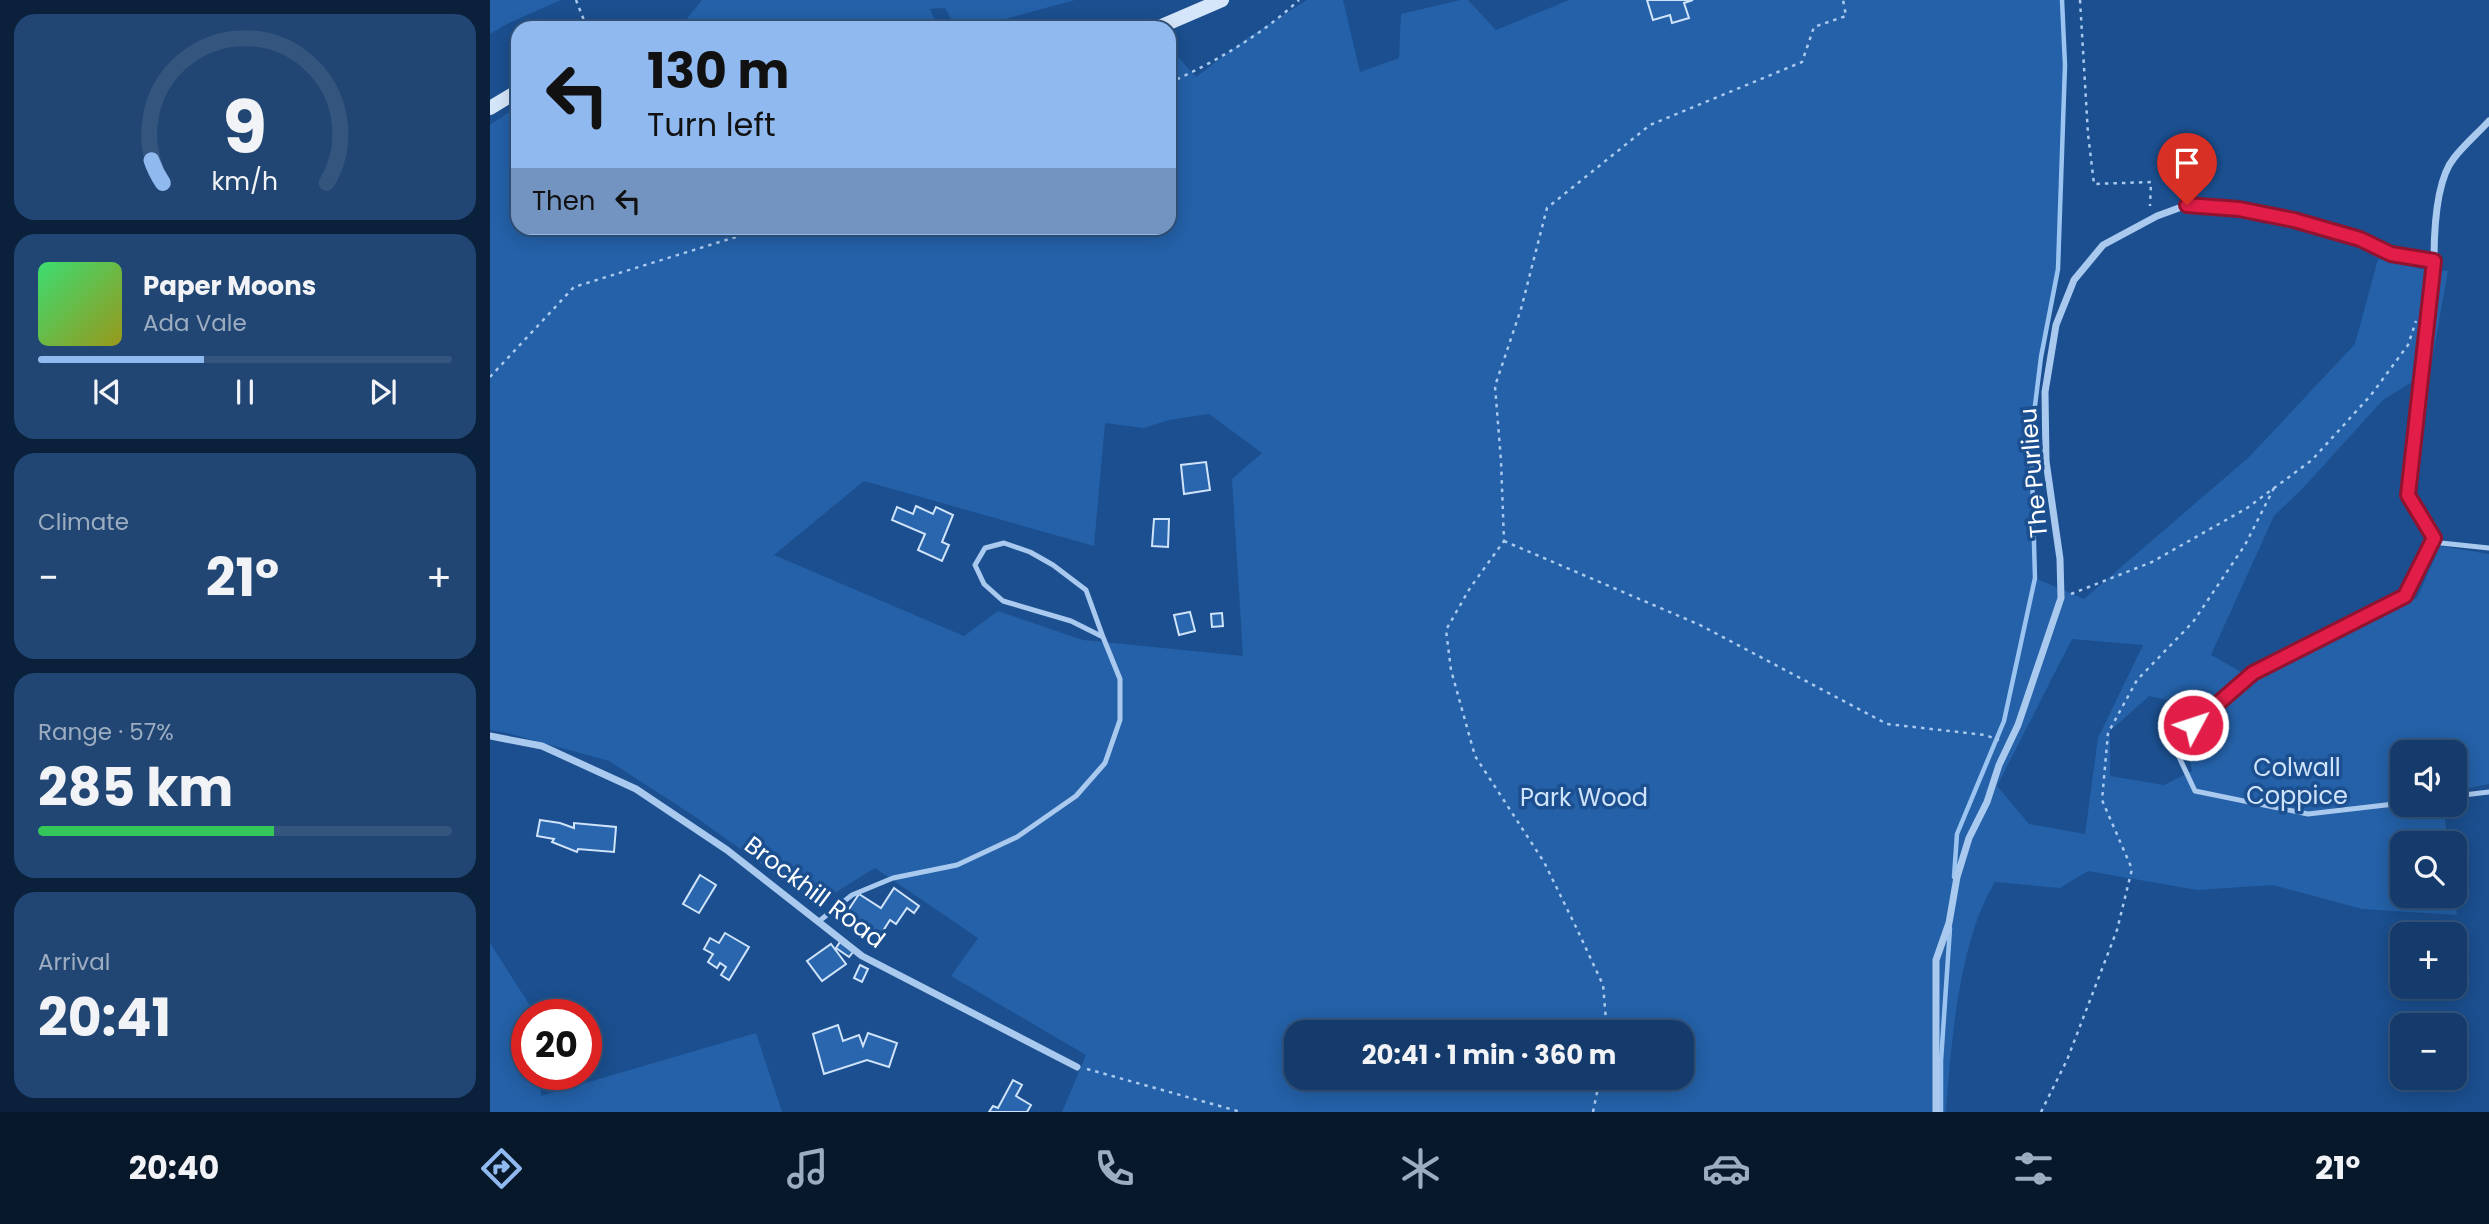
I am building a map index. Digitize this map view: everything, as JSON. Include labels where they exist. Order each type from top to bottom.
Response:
[{"type":"main road","points":[[1173,21],[1222,0]]},
{"type":"main road","points":[[490,108],[511,95]]},
{"type":"street","points":[[2434,261],[2434,229],[2440,194],[2452,160],[2489,121]]},
{"type":"street","name":"The Purlieu","points":[[1936,1112],[1936,960],[1949,923],[1957,877],[1969,838],[1987,802],[1998,765],[2018,725],[2061,598],[2060,559],[2046,461],[2045,392],[2056,325],[2074,280],[2103,245],[2149,220],[2187,205],[2239,209],[2294,220],[2360,239],[2391,254],[2434,261]]},
{"type":"street","name":"Brockhill Road","points":[[490,736],[542,746],[636,789],[726,850],[862,956],[1077,1066]]},
{"type":"lane","points":[[2434,261],[2408,495],[2434,538],[2449,545],[2489,548]]},
{"type":"lane","points":[[2390,805],[2308,814],[2195,791],[2172,742],[2253,673],[2405,596],[2434,538]]},
{"type":"lane","points":[[818,922],[852,895],[892,878],[957,865],[1017,837],[1076,796],[1105,763],[1120,720],[1120,679],[1086,590],[1053,565],[1030,552],[1004,543],[985,548],[975,565],[984,583],[1003,601],[1071,621],[1103,637]]},
{"type":"lane","points":[[2467,795],[2489,792]]},
{"type":"path","points":[[576,0],[584,21]]},
{"type":"path","points":[[1176,80],[1218,60],[1280,18],[1299,0]]},
{"type":"path","points":[[1606,1020],[1603,985],[1544,862],[1475,756],[1451,670],[1446,630],[1470,587],[1504,541],[1495,386],[1521,309],[1547,208],[1650,125],[1802,62],[1814,27],[1846,16],[1843,0]]},
{"type":"path","points":[[2080,0],[2088,134],[2094,184],[2151,182],[2149,220]]},
{"type":"path","points":[[490,377],[574,287],[742,235]]},
{"type":"path","points":[[2061,598],[2152,562],[2247,508],[2312,460],[2371,394],[2408,345],[2416,321]]},
{"type":"path","points":[[2041,1112],[2067,1060],[2117,930],[2132,869],[2102,800],[2108,733],[2137,680],[2193,622],[2245,545],[2274,488]]},
{"type":"path","points":[[1504,541],[1700,625],[1887,724],[1985,735],[2009,744]]},
{"type":"path","points":[[1077,1066],[1241,1112]]},
{"type":"path","points":[[1593,1112],[1598,1090]]},
{"type":"green space","points":[[490,0],[561,0],[511,21],[490,34]]},
{"type":"green space","points":[[702,0],[1075,0],[998,21],[952,21],[945,8],[930,9],[935,21],[685,21]]},
{"type":"green space","name":"Park Wood","points":[[1307,0],[1343,0],[1360,72],[1399,58],[1401,14],[1460,0],[1468,0],[1496,30],[1569,0],[2062,0],[2065,65],[2058,269],[2041,357],[2031,438],[2035,578],[2084,599],[2249,457],[2355,344],[2378,259],[2422,269],[2448,271],[2430,371],[2383,400],[2274,516],[2211,655],[2243,673],[2270,674],[2417,598],[2440,546],[2489,554],[2489,784],[2467,789],[2467,740],[2390,740],[2390,817],[2445,817],[2446,831],[2390,831],[2390,908],[2456,908],[2457,915],[2362,909],[2273,885],[2197,890],[2088,871],[2060,888],[1995,882],[1983,906],[1965,962],[1954,1025],[1946,1112],[1062,1112],[1086,1055],[951,976],[978,938],[875,868],[817,904],[694,816],[609,761],[490,730],[490,125],[511,111],[511,235],[1176,235],[1176,55],[1196,77],[1247,38]],"holes":[[[1209,414],[1262,453],[1232,479],[1243,656],[1083,640],[998,611],[964,636],[774,555],[864,481],[1094,546],[1105,423],[1144,428],[1169,420]],[[2072,639],[2143,645],[2098,738],[2085,834],[2029,824],[1997,786]],[[2149,696],[2197,707],[2204,720],[2186,739],[2192,771],[2164,785],[2110,776],[2110,731]]]},
{"type":"green space","points":[[490,943],[526,999],[511,999],[511,1090],[541,1090],[541,1096],[561,1090],[602,1090],[602,1078],[756,1033],[782,1112],[490,1112]]},
{"type":"building","points":[[1647,0],[1693,0],[1684,3],[1689,18],[1672,23],[1670,15],[1653,20]]},
{"type":"building","points":[[1206,462],[1210,490],[1184,494],[1181,465]]},
{"type":"building","points":[[916,506],[933,514],[936,507],[953,515],[942,542],[949,545],[942,561],[918,550],[925,534],[892,520],[897,507],[913,514]]},
{"type":"building","points":[[1154,519],[1169,519],[1168,547],[1152,546]]},
{"type":"building","points":[[1190,612],[1195,631],[1179,635],[1174,615]]},
{"type":"building","points":[[1222,613],[1223,626],[1212,627],[1211,614]]},
{"type":"building","points":[[540,820],[574,828],[574,823],[616,827],[614,852],[578,849],[577,852],[552,842],[554,839],[537,836]]},
{"type":"building","points":[[700,875],[716,885],[699,913],[683,904]]},
{"type":"building","points":[[894,888],[919,906],[914,913],[907,908],[896,924],[890,920],[881,934],[847,912],[859,894],[881,908]]},
{"type":"building","points":[[725,933],[749,947],[729,980],[721,975],[726,967],[720,963],[717,968],[708,962],[713,954],[704,949],[710,938],[719,943]]},
{"type":"building","points":[[840,942],[853,952],[849,957],[836,948]]},
{"type":"building","points":[[831,944],[846,964],[822,981],[807,961]]},
{"type":"building","points":[[860,965],[868,969],[862,982],[854,978]]},
{"type":"building","points":[[838,1025],[843,1041],[859,1035],[863,1046],[868,1033],[897,1043],[889,1067],[867,1060],[824,1074],[813,1034]]},
{"type":"building","points":[[1013,1080],[1022,1085],[1016,1096],[1031,1105],[1027,1112],[989,1112],[993,1106],[998,1108]]},
{"type":"waterway","points":[[1954,877],[1957,834],[2004,721],[2035,578],[2031,438],[2041,357],[2058,269],[2065,65],[2062,0]]},
{"type":"waterway","points":[[1941,1112],[1941,1061],[1950,928]]},
{"type":"route","points":[[2187,205],[2239,209],[2294,220],[2360,239],[2391,254],[2434,261],[2408,495],[2434,538],[2405,596],[2253,673],[2193,725]]},
{"type":"park label","name":"Colwall Coppice","points":[[2297,781]]}]
